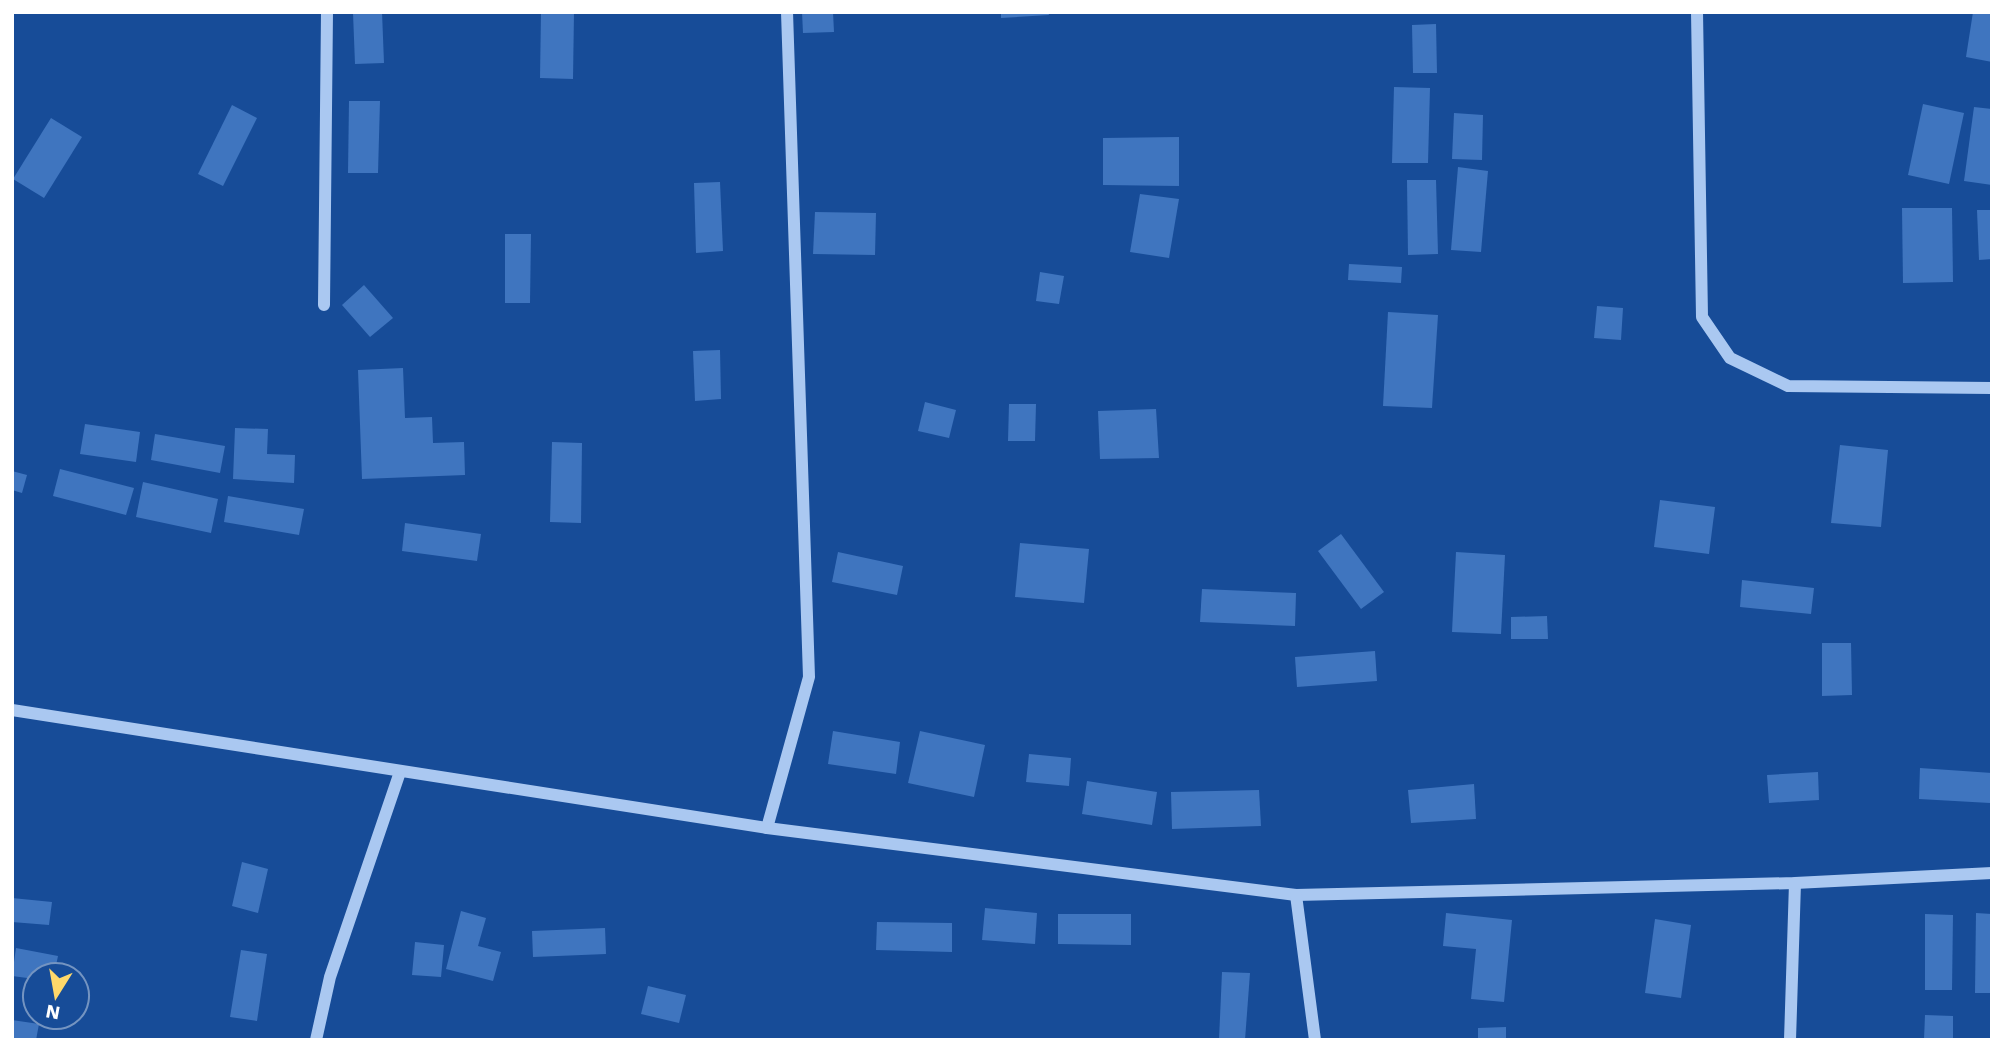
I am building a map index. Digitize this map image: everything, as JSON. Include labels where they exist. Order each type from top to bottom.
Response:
[{"type":"street","points":[[324,305],[327,12]]},
{"type":"street","points":[[767,828],[809,677],[787,12]]},
{"type":"street","points":[[1698,12],[1702,317],[1730,358],[1788,386],[1992,388]]},
{"type":"street","points":[[12,710],[767,828],[1296,895],[1795,883],[1992,873]]},
{"type":"street","points":[[316,1040],[330,977],[400,772]]},
{"type":"street","points":[[1790,1040],[1795,883]]},
{"type":"street","points":[[1296,895],[1315,1040]]},
{"type":"building","points":[[382,12],[384,63],[355,64],[353,13]]},
{"type":"building","points":[[541,12],[574,12],[573,79],[540,78]]},
{"type":"building","points":[[802,12],[833,12],[834,32],[803,33]]},
{"type":"building","points":[[1001,12],[1048,12],[1049,15],[1001,18]]},
{"type":"building","points":[[1973,12],[1992,12],[1992,62],[1966,57]]},
{"type":"building","points":[[1436,24],[1437,73],[1413,73],[1412,25]]},
{"type":"building","points":[[1394,87],[1430,88],[1428,163],[1392,163]]},
{"type":"building","points":[[349,101],[380,101],[378,173],[348,173]]},
{"type":"building","points":[[1923,104],[1964,113],[1949,184],[1908,175]]},
{"type":"building","points":[[232,105],[257,118],[223,186],[198,174]]},
{"type":"building","points":[[1974,107],[1992,109],[1992,185],[1964,181]]},
{"type":"building","points":[[1454,113],[1483,115],[1482,160],[1452,159]]},
{"type":"building","points":[[51,118],[82,137],[44,198],[13,179]]},
{"type":"building","points":[[1179,137],[1179,186],[1103,185],[1103,138]]},
{"type":"building","points":[[1458,167],[1488,171],[1481,252],[1451,250]]},
{"type":"building","points":[[1407,180],[1436,180],[1438,254],[1408,255]]},
{"type":"building","points":[[720,182],[723,251],[696,253],[694,183]]},
{"type":"building","points":[[1140,194],[1179,199],[1169,258],[1130,252]]},
{"type":"building","points":[[1902,208],[1952,208],[1953,282],[1903,283]]},
{"type":"building","points":[[1977,210],[1992,210],[1992,259],[1979,260]]},
{"type":"building","points":[[815,212],[876,213],[875,255],[813,254]]},
{"type":"building","points":[[505,234],[531,234],[530,303],[505,303]]},
{"type":"building","points":[[1349,264],[1402,267],[1401,283],[1348,280]]},
{"type":"building","points":[[1040,272],[1064,276],[1059,304],[1036,301]]},
{"type":"building","points":[[364,285],[393,318],[370,337],[342,305]]},
{"type":"building","points":[[1597,306],[1623,308],[1621,340],[1594,338]]},
{"type":"building","points":[[1388,312],[1438,315],[1432,408],[1383,406]]},
{"type":"building","points":[[720,350],[721,399],[695,401],[693,351]]},
{"type":"building","points":[[403,368],[405,418],[432,417],[433,443],[464,442],[465,475],[362,479],[358,370]]},
{"type":"building","points":[[925,402],[956,410],[949,438],[918,431]]},
{"type":"building","points":[[1009,404],[1036,404],[1035,441],[1008,441]]},
{"type":"building","points":[[1156,409],[1159,458],[1100,459],[1098,411]]},
{"type":"building","points":[[85,424],[140,432],[136,462],[80,454]]},
{"type":"building","points":[[235,428],[268,429],[267,454],[295,455],[294,483],[233,479]]},
{"type":"building","points":[[155,434],[225,446],[220,473],[151,460]]},
{"type":"building","points":[[552,442],[582,443],[581,523],[550,522]]},
{"type":"building","points":[[1840,445],[1888,450],[1881,527],[1831,523]]},
{"type":"building","points":[[60,469],[134,488],[126,515],[53,496]]},
{"type":"building","points":[[12,471],[27,475],[22,493],[12,490]]},
{"type":"building","points":[[143,482],[218,499],[211,533],[136,517]]},
{"type":"building","points":[[228,496],[304,509],[299,535],[224,522]]},
{"type":"building","points":[[1660,500],[1715,507],[1709,554],[1654,547]]},
{"type":"building","points":[[405,523],[481,534],[477,561],[402,551]]},
{"type":"building","points":[[1341,534],[1384,592],[1361,609],[1318,551]]},
{"type":"building","points":[[1020,543],[1089,549],[1084,603],[1015,597]]},
{"type":"building","points":[[838,552],[903,566],[897,595],[832,582]]},
{"type":"building","points":[[1456,552],[1505,555],[1501,634],[1452,632]]},
{"type":"building","points":[[1742,580],[1814,588],[1811,614],[1740,607]]},
{"type":"building","points":[[1202,589],[1296,593],[1295,626],[1200,622]]},
{"type":"building","points":[[1547,616],[1548,639],[1511,639],[1511,617]]},
{"type":"building","points":[[1822,643],[1851,643],[1852,695],[1822,696]]},
{"type":"building","points":[[1375,651],[1377,681],[1297,687],[1295,657]]},
{"type":"building","points":[[833,731],[900,742],[896,774],[828,764]]},
{"type":"building","points":[[920,731],[985,745],[974,797],[908,783]]},
{"type":"building","points":[[1029,754],[1071,758],[1069,786],[1026,782]]},
{"type":"building","points":[[1920,768],[1992,773],[1990,803],[1919,799]]},
{"type":"building","points":[[1818,772],[1819,800],[1769,803],[1767,775]]},
{"type":"building","points":[[1087,781],[1157,792],[1152,825],[1082,814]]},
{"type":"building","points":[[1474,784],[1476,819],[1411,823],[1408,790]]},
{"type":"building","points":[[1259,790],[1261,826],[1172,829],[1171,792]]},
{"type":"building","points":[[242,862],[268,869],[258,913],[232,906]]},
{"type":"building","points":[[12,898],[52,902],[49,925],[12,922]]},
{"type":"building","points":[[985,908],[1037,913],[1035,944],[982,940]]},
{"type":"building","points":[[461,911],[486,918],[478,946],[501,952],[493,981],[446,969]]},
{"type":"building","points":[[1446,913],[1512,920],[1504,1002],[1471,999],[1476,949],[1443,946]]},
{"type":"building","points":[[1976,913],[1992,914],[1992,993],[1975,993]]},
{"type":"building","points":[[1058,914],[1131,914],[1131,945],[1058,944]]},
{"type":"building","points":[[1925,914],[1953,915],[1952,990],[1925,990]]},
{"type":"building","points":[[1655,919],[1691,925],[1681,998],[1645,993]]},
{"type":"building","points":[[877,922],[952,923],[952,952],[876,950]]},
{"type":"building","points":[[605,928],[606,954],[533,957],[532,931]]},
{"type":"building","points":[[415,942],[444,945],[441,977],[412,975]]},
{"type":"building","points":[[16,948],[58,956],[57,961],[21,961],[21,977],[12,976]]},
{"type":"building","points":[[241,950],[267,954],[257,1021],[230,1017]]},
{"type":"building","points":[[1222,972],[1250,973],[1245,1040],[1219,1040]]},
{"type":"building","points":[[648,986],[686,995],[679,1023],[641,1014]]},
{"type":"building","points":[[1925,1015],[1953,1016],[1953,1040],[1924,1040]]},
{"type":"building","points":[[12,1020],[21,1021],[21,1031],[38,1031],[36,1040],[12,1040]]},
{"type":"building","points":[[1506,1027],[1506,1040],[1478,1040],[1478,1028]]}]
